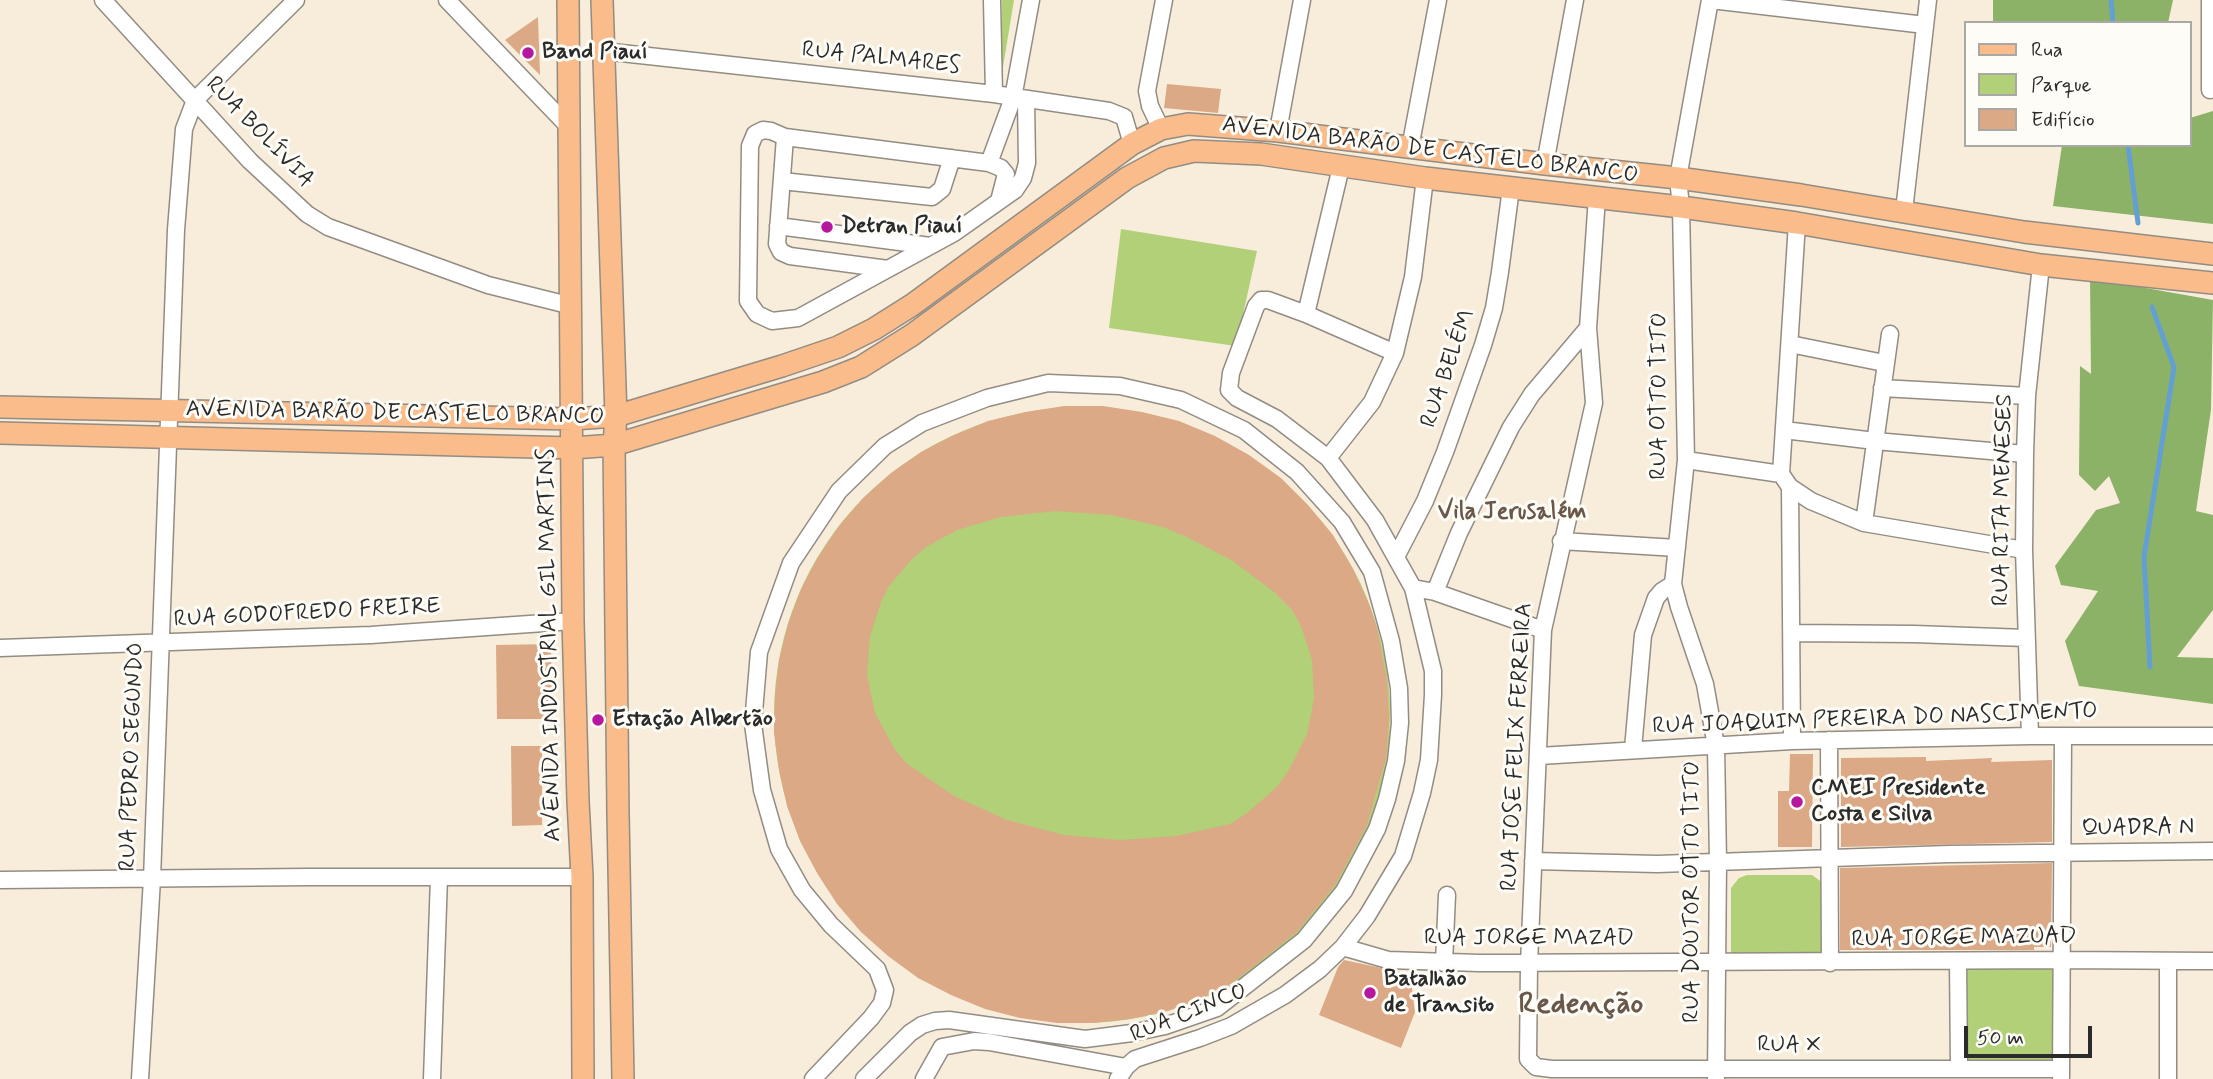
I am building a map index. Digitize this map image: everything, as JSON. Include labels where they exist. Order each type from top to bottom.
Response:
[{"type":"main road","name":"AVENIDA INDUSTRIAL GIL MARTINS","points":[[568,0],[573,621],[582,877],[583,1079]]},
{"type":"main road","points":[[603,0],[616,416],[614,445],[623,1079]]},
{"type":"main road","name":"AVENIDA BARÃO DE CASTELO BRANCO","points":[[0,407],[573,419],[616,416],[782,366],[838,346],[874,329],[912,305],[1132,144],[1161,129],[1188,124],[1278,131],[1678,178],[1904,211],[2024,232],[2213,254]]},
{"type":"main road","name":"AVENIDA BARÃO DE CASTELO BRANCO","points":[[0,433],[573,448],[614,445],[824,382],[860,367],[912,335],[1127,178],[1164,158],[1194,151],[1261,155],[1425,178],[1681,207],[1797,223],[2041,264],[2213,283]]},
{"type":"street","name":"RUA BOLÍVIA","points":[[103,0],[272,184],[307,214],[328,227],[488,285],[572,306]]},
{"type":"street","points":[[195,100],[296,0]]},
{"type":"street","points":[[447,0],[567,125]]},
{"type":"street","points":[[992,0],[994,94]]},
{"type":"street","points":[[999,201],[1006,174],[1001,168],[989,163],[785,137],[763,130],[755,134],[750,146],[748,301],[757,314],[772,321],[798,318],[954,233],[1015,190],[1023,178],[1027,163],[1020,99],[1031,0]]},
{"type":"street","points":[[1161,129],[1150,106],[1147,91],[1164,0]]},
{"type":"street","points":[[1278,131],[1302,0]]},
{"type":"street","points":[[1410,148],[1438,0]]},
{"type":"street","points":[[1545,164],[1575,0]]},
{"type":"street","points":[[1710,0],[1924,25]]},
{"type":"street","name":"RUA OTTO TITO","points":[[1673,584],[1686,460],[1681,207],[1678,178],[1710,0]]},
{"type":"street","points":[[1904,211],[1928,0]]},
{"type":"street","points":[[2210,0],[2210,90]]},
{"type":"street","name":"RUA PALMARES","points":[[603,51],[994,94],[1109,111],[1125,119],[1132,144]]},
{"type":"street","points":[[989,163],[1020,99]]},
{"type":"street","name":"RUA PEDRO SEGUNDO","points":[[140,1079],[152,879],[176,230],[184,129],[195,100]]},
{"type":"street","points":[[785,137],[777,244],[781,252],[790,256],[888,269]]},
{"type":"street","points":[[782,181],[932,197],[942,189],[953,159]]},
{"type":"street","points":[[1341,167],[1306,314],[1395,353]]},
{"type":"street","points":[[1328,458],[1372,402],[1395,353],[1413,278],[1425,178]]},
{"type":"street","name":"RUA BELÉM","points":[[1396,555],[1425,502],[1483,345],[1498,284],[1511,188]]},
{"type":"street","name":"RUA JOSE FELIX FERREIRA","points":[[1527,1053],[1543,630],[1594,403],[1588,328],[1597,197]]},
{"type":"street","points":[[1792,741],[1793,633],[1784,430],[1797,223]]},
{"type":"street","points":[[778,226],[930,246]]},
{"type":"street","name":"RUA RITA MENESES","points":[[2030,736],[2024,550],[2025,454],[2027,396],[2041,264]]},
{"type":"street","name":"RUA CINCO","points":[[1122,1073],[1135,1059],[1200,1038],[1260,1011],[1320,970],[1343,947],[1367,916],[1403,856],[1426,771],[1433,671],[1413,588],[1396,555],[1376,520],[1328,458],[1278,419],[1237,398],[1229,390],[1231,373],[1259,302],[1268,300],[1306,314]]},
{"type":"street","points":[[1435,592],[1459,534],[1515,419],[1532,394],[1569,354],[1588,328]]},
{"type":"street","points":[[1864,523],[1890,334]]},
{"type":"street","points":[[1790,344],[1884,363]]},
{"type":"street","points":[[813,1079],[871,1018],[882,1003],[886,989],[877,969],[831,925],[802,890],[779,849],[762,790],[753,724],[760,652],[791,563],[839,491],[885,446],[922,423],[987,398],[1048,383],[1120,386],[1181,400],[1244,430],[1297,472],[1342,522],[1372,572],[1397,669],[1400,723],[1396,761],[1387,799],[1377,829],[1344,891],[1304,940],[1217,1008],[1154,1028],[1085,1039],[949,1020],[934,1021],[910,1033],[864,1079]]},
{"type":"street","points":[[1882,388],[2027,396]]},
{"type":"street","points":[[1784,430],[2025,454]]},
{"type":"street","points":[[1686,460],[1786,480],[1820,506],[1864,523],[2024,550]]},
{"type":"street","points":[[1561,541],[1677,548]]},
{"type":"street","points":[[1633,750],[1643,635],[1656,598],[1673,584]]},
{"type":"street","name":"RUA DOUTOR OTTO TITO","points":[[1673,584],[1705,684],[1716,746],[1716,1074]]},
{"type":"street","points":[[1413,588],[1435,592],[1543,630]]},
{"type":"street","name":"RUA GODOFREDO FREIRE","points":[[0,648],[371,635],[573,621]]},
{"type":"street","points":[[1793,633],[2026,638]]},
{"type":"street","name":"RUA JOAQUIM PEREIRA DO NASCIMENTO","points":[[1539,756],[1792,741],[2030,736],[2213,736]]},
{"type":"street","points":[[2061,1074],[2063,737]]},
{"type":"street","points":[[1829,740],[1830,963]]},
{"type":"street","name":"QUADRA N","points":[[1533,861],[1657,864],[1949,854],[2213,850]]},
{"type":"street","points":[[432,1079],[439,877]]},
{"type":"street","points":[[0,880],[582,877]]},
{"type":"street","points":[[1444,962],[1447,895]]},
{"type":"street","name":"RUA JORGE MAZAD","points":[[1343,947],[1388,960],[1529,964],[1716,962]]},
{"type":"street","points":[[2168,961],[2168,1079]]},
{"type":"street","name":"RUA JORGE MAZUAD","points":[[1716,962],[2213,961]]},
{"type":"street","points":[[1958,962],[1959,1068]]},
{"type":"street","points":[[924,1079],[942,1047],[934,1021]]},
{"type":"street","points":[[942,1047],[963,1042],[989,1042],[1122,1073]]},
{"type":"street","name":"RUA X","points":[[1527,1053],[1533,1066],[1552,1074],[1828,1074],[1959,1068],[2061,1074]]},
{"type":"green space","points":[[1002,0],[1014,0],[1002,73]]},
{"type":"green space","points":[[1993,0],[2173,0],[2168,21],[1993,21]]},
{"type":"green space","points":[[2213,111],[2213,224],[2053,206],[2062,147],[2192,147],[2192,117]]},
{"type":"green space","points":[[1121,229],[1257,251],[1236,346],[1109,328]]},
{"type":"green space","points":[[2090,278],[2213,300],[2211,410],[2196,511],[2213,515],[2213,610],[2177,657],[2213,658],[2213,704],[2079,686],[2065,641],[2098,591],[2061,585],[2055,566],[2096,510],[2120,503],[2109,476],[2095,491],[2079,475],[2080,366],[2091,374]]},
{"type":"green space","points":[[1082,407],[1142,413],[1200,431],[1253,459],[1300,497],[1338,544],[1366,597],[1384,655],[1390,715],[1384,775],[1366,833],[1338,886],[1300,933],[1253,971],[1200,999],[1142,1017],[1082,1023],[1022,1017],[964,999],[911,971],[864,933],[826,886],[798,833],[780,775],[774,715],[780,655],[798,597],[826,544],[864,497],[911,459],[964,431],[1022,413]]},
{"type":"green space","points":[[1747,875],[1812,875],[1823,883],[1824,956],[1731,957],[1731,888],[1739,878]]},
{"type":"green space","points":[[1966,965],[2053,967],[2054,1067],[1963,1066]]},
{"type":"building","name":"Band Piauí","points":[[538,17],[540,75],[505,40]]},
{"type":"building","points":[[1167,84],[1221,89],[1218,113],[1164,108]]},
{"type":"building","points":[[1064,406],[1103,406],[1179,421],[1215,436],[1249,455],[1281,478],[1333,535],[1353,569],[1377,628],[1387,681],[1389,719],[1386,758],[1367,825],[1335,885],[1297,932],[1232,983],[1168,1011],[1130,1019],[1057,1023],[1020,1018],[985,1009],[918,978],[861,932],[837,904],[800,841],[787,806],[779,770],[774,733],[779,660],[801,589],[839,526],[863,498],[891,473],[921,452],[988,421]],"holes":[[[1056,511],[1111,515],[1163,527],[1233,561],[1274,592],[1292,610],[1301,626],[1312,660],[1314,697],[1307,734],[1277,787],[1230,824],[1176,836],[1120,840],[1064,835],[1007,820],[954,796],[906,763],[894,748],[875,713],[867,675],[870,636],[889,586],[926,547],[957,530],[1001,517]]]},
{"type":"building","points":[[551,644],[552,719],[497,719],[496,645]]},
{"type":"building","points":[[511,746],[542,746],[542,825],[512,826]]},
{"type":"building","points":[[1790,754],[1813,754],[1812,847],[1778,847],[1778,791],[1789,791]]},
{"type":"building","points":[[1926,757],[1926,761],[1992,758],[1991,762],[2052,760],[2052,842],[1841,847],[1841,758]]},
{"type":"building","points":[[2052,863],[2051,947],[2034,947],[2034,950],[1840,950],[1840,868]]},
{"type":"building","name":"Batalhão de Transito","points":[[1344,960],[1410,974],[1415,1012],[1401,1048],[1319,1015],[1338,967]]},
{"type":"waterway","points":[[2111,0],[2113,21]]},
{"type":"waterway","points":[[2128,147],[2138,223]]},
{"type":"waterway","points":[[2150,667],[2144,557],[2174,367],[2152,307]]},
{"type":"place","name":"Band Piauí","points":[[528,53]]},
{"type":"place","name":"Detran Piauí","points":[[827,227]]},
{"type":"place","name":"Estação Albertão","points":[[598,720]]},
{"type":"place","name":"CMEI Presidente Costa e Silva","points":[[1797,802]]},
{"type":"place","name":"Batalhão de Transito","points":[[1370,993]]},
{"type":"district","name":"Vila Jerusalém","points":[[1512,513]]},
{"type":"district","name":"Redenção","points":[[1581,1006]]}]
